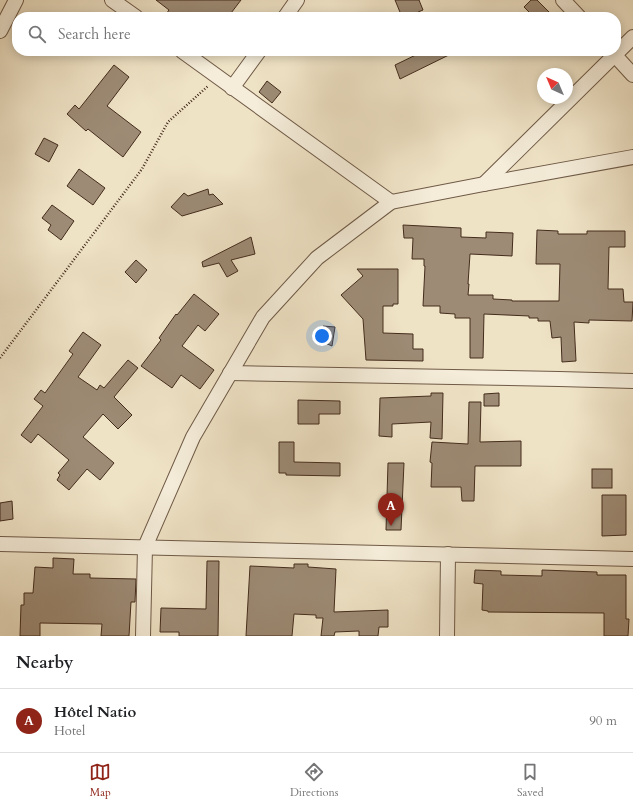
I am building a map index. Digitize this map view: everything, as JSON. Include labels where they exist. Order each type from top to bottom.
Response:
[{"type":"street","points":[[0,31],[16,0]]},
{"type":"street","points":[[112,0],[129,12]]},
{"type":"street","points":[[289,12],[297,0]]},
{"type":"street","points":[[563,0],[574,12]]},
{"type":"street","points":[[621,47],[633,37]]},
{"type":"street","points":[[189,56],[391,202]]},
{"type":"street","points":[[232,88],[255,56]]},
{"type":"street","points":[[484,184],[610,56]]},
{"type":"street","points":[[616,56],[633,75]]},
{"type":"street","points":[[143,636],[145,547],[193,437],[263,317],[317,258],[391,202],[633,157]]},
{"type":"street","points":[[230,373],[633,381]]},
{"type":"street","points":[[0,544],[633,559]]},
{"type":"street","points":[[447,636],[448,554]]},
{"type":"path","points":[[0,358],[142,169],[168,122],[218,77]]},
{"type":"building","points":[[156,0],[241,0],[232,12],[168,12],[169,10]]},
{"type":"building","points":[[395,0],[419,0],[423,10],[418,12],[400,12]]},
{"type":"building","points":[[531,0],[537,0],[549,12],[529,12],[524,7]]},
{"type":"building","points":[[414,56],[447,56],[400,79],[395,65]]},
{"type":"building","points":[[114,65],[129,77],[107,106],[141,132],[123,157],[88,129],[86,131],[67,114],[75,105],[79,109]]},
{"type":"building","points":[[267,81],[281,92],[272,103],[259,92]]},
{"type":"building","points":[[44,138],[58,145],[49,162],[35,154]]},
{"type":"building","points":[[79,169],[105,188],[93,205],[67,186]]},
{"type":"building","points":[[208,189],[209,195],[213,194],[223,204],[182,216],[171,207],[184,193],[188,196]]},
{"type":"building","points":[[52,205],[74,221],[61,240],[48,230],[51,225],[42,218]]},
{"type":"building","points":[[403,225],[461,228],[461,237],[486,238],[486,232],[513,233],[512,256],[470,254],[468,284],[468,295],[493,295],[493,299],[512,301],[559,301],[560,264],[536,264],[537,230],[558,231],[558,234],[587,234],[587,231],[625,231],[625,247],[609,247],[608,289],[623,289],[624,302],[633,302],[632,321],[589,320],[589,323],[574,322],[576,361],[562,362],[561,337],[552,338],[550,321],[538,321],[538,318],[529,318],[529,316],[484,314],[483,358],[470,358],[470,318],[455,318],[455,314],[440,313],[440,306],[423,306],[424,259],[412,259],[413,238],[404,238]]},
{"type":"building","points":[[251,237],[255,254],[231,260],[238,271],[227,277],[219,263],[203,267],[202,262]]},
{"type":"building","points":[[136,260],[147,270],[136,283],[125,272]]},
{"type":"building","points":[[357,269],[398,269],[398,304],[393,304],[393,306],[383,306],[383,333],[413,334],[413,349],[423,349],[423,361],[366,360],[363,319],[341,295],[363,276]]},
{"type":"building","points":[[194,294],[219,314],[205,331],[198,325],[182,346],[214,370],[200,389],[181,375],[172,388],[141,366],[161,340],[159,338],[176,314],[177,315]]},
{"type":"building","points":[[323,326],[335,327],[332,346],[323,342]]},
{"type":"building","points":[[83,332],[101,345],[78,377],[97,390],[100,385],[104,388],[128,360],[138,368],[114,397],[132,415],[118,429],[103,414],[83,437],[114,463],[100,480],[87,469],[69,490],[57,480],[60,475],[58,473],[69,460],[38,434],[31,443],[21,435],[43,406],[34,399],[41,390],[45,393],[73,354],[69,351]]},
{"type":"building","points":[[431,393],[443,393],[442,439],[430,438],[431,422],[392,424],[392,437],[379,436],[380,398],[431,396]]},
{"type":"building","points":[[499,393],[499,406],[484,406],[484,394]]},
{"type":"building","points":[[298,400],[340,401],[340,414],[319,414],[319,424],[298,424]]},
{"type":"building","points":[[469,402],[481,402],[480,442],[521,441],[521,466],[475,466],[474,501],[462,501],[461,487],[431,487],[432,463],[430,462],[432,442],[468,444]]},
{"type":"building","points":[[279,442],[294,442],[294,462],[340,463],[340,476],[286,475],[286,473],[279,473]]},
{"type":"building","points":[[388,463],[404,463],[401,530],[386,530]]},
{"type":"building","points":[[592,469],[612,469],[612,488],[592,488]]},
{"type":"building","points":[[602,495],[626,495],[626,535],[602,536]]},
{"type":"building","points":[[12,501],[13,519],[0,521],[0,503]]},
{"type":"building","points":[[53,558],[74,559],[73,574],[90,574],[90,578],[136,579],[135,602],[131,602],[129,636],[101,636],[102,624],[40,623],[40,636],[20,636],[21,605],[24,605],[24,593],[33,593],[35,567],[53,568]]},
{"type":"building","points":[[207,561],[219,561],[218,636],[179,636],[179,632],[160,632],[161,608],[206,609]]},
{"type":"building","points":[[294,564],[308,564],[308,567],[336,569],[334,612],[388,610],[388,627],[379,627],[378,636],[359,636],[359,631],[335,632],[334,636],[321,636],[323,618],[316,618],[316,615],[294,614],[292,636],[246,636],[250,566],[294,568]]},
{"type":"building","points":[[475,570],[501,571],[501,575],[542,576],[542,570],[597,572],[597,575],[626,575],[626,619],[629,619],[628,636],[604,636],[604,613],[488,612],[482,610],[483,584],[474,583]]},
{"type":"place","name":"Hôtel Natio","points":[[391,526]]}]
